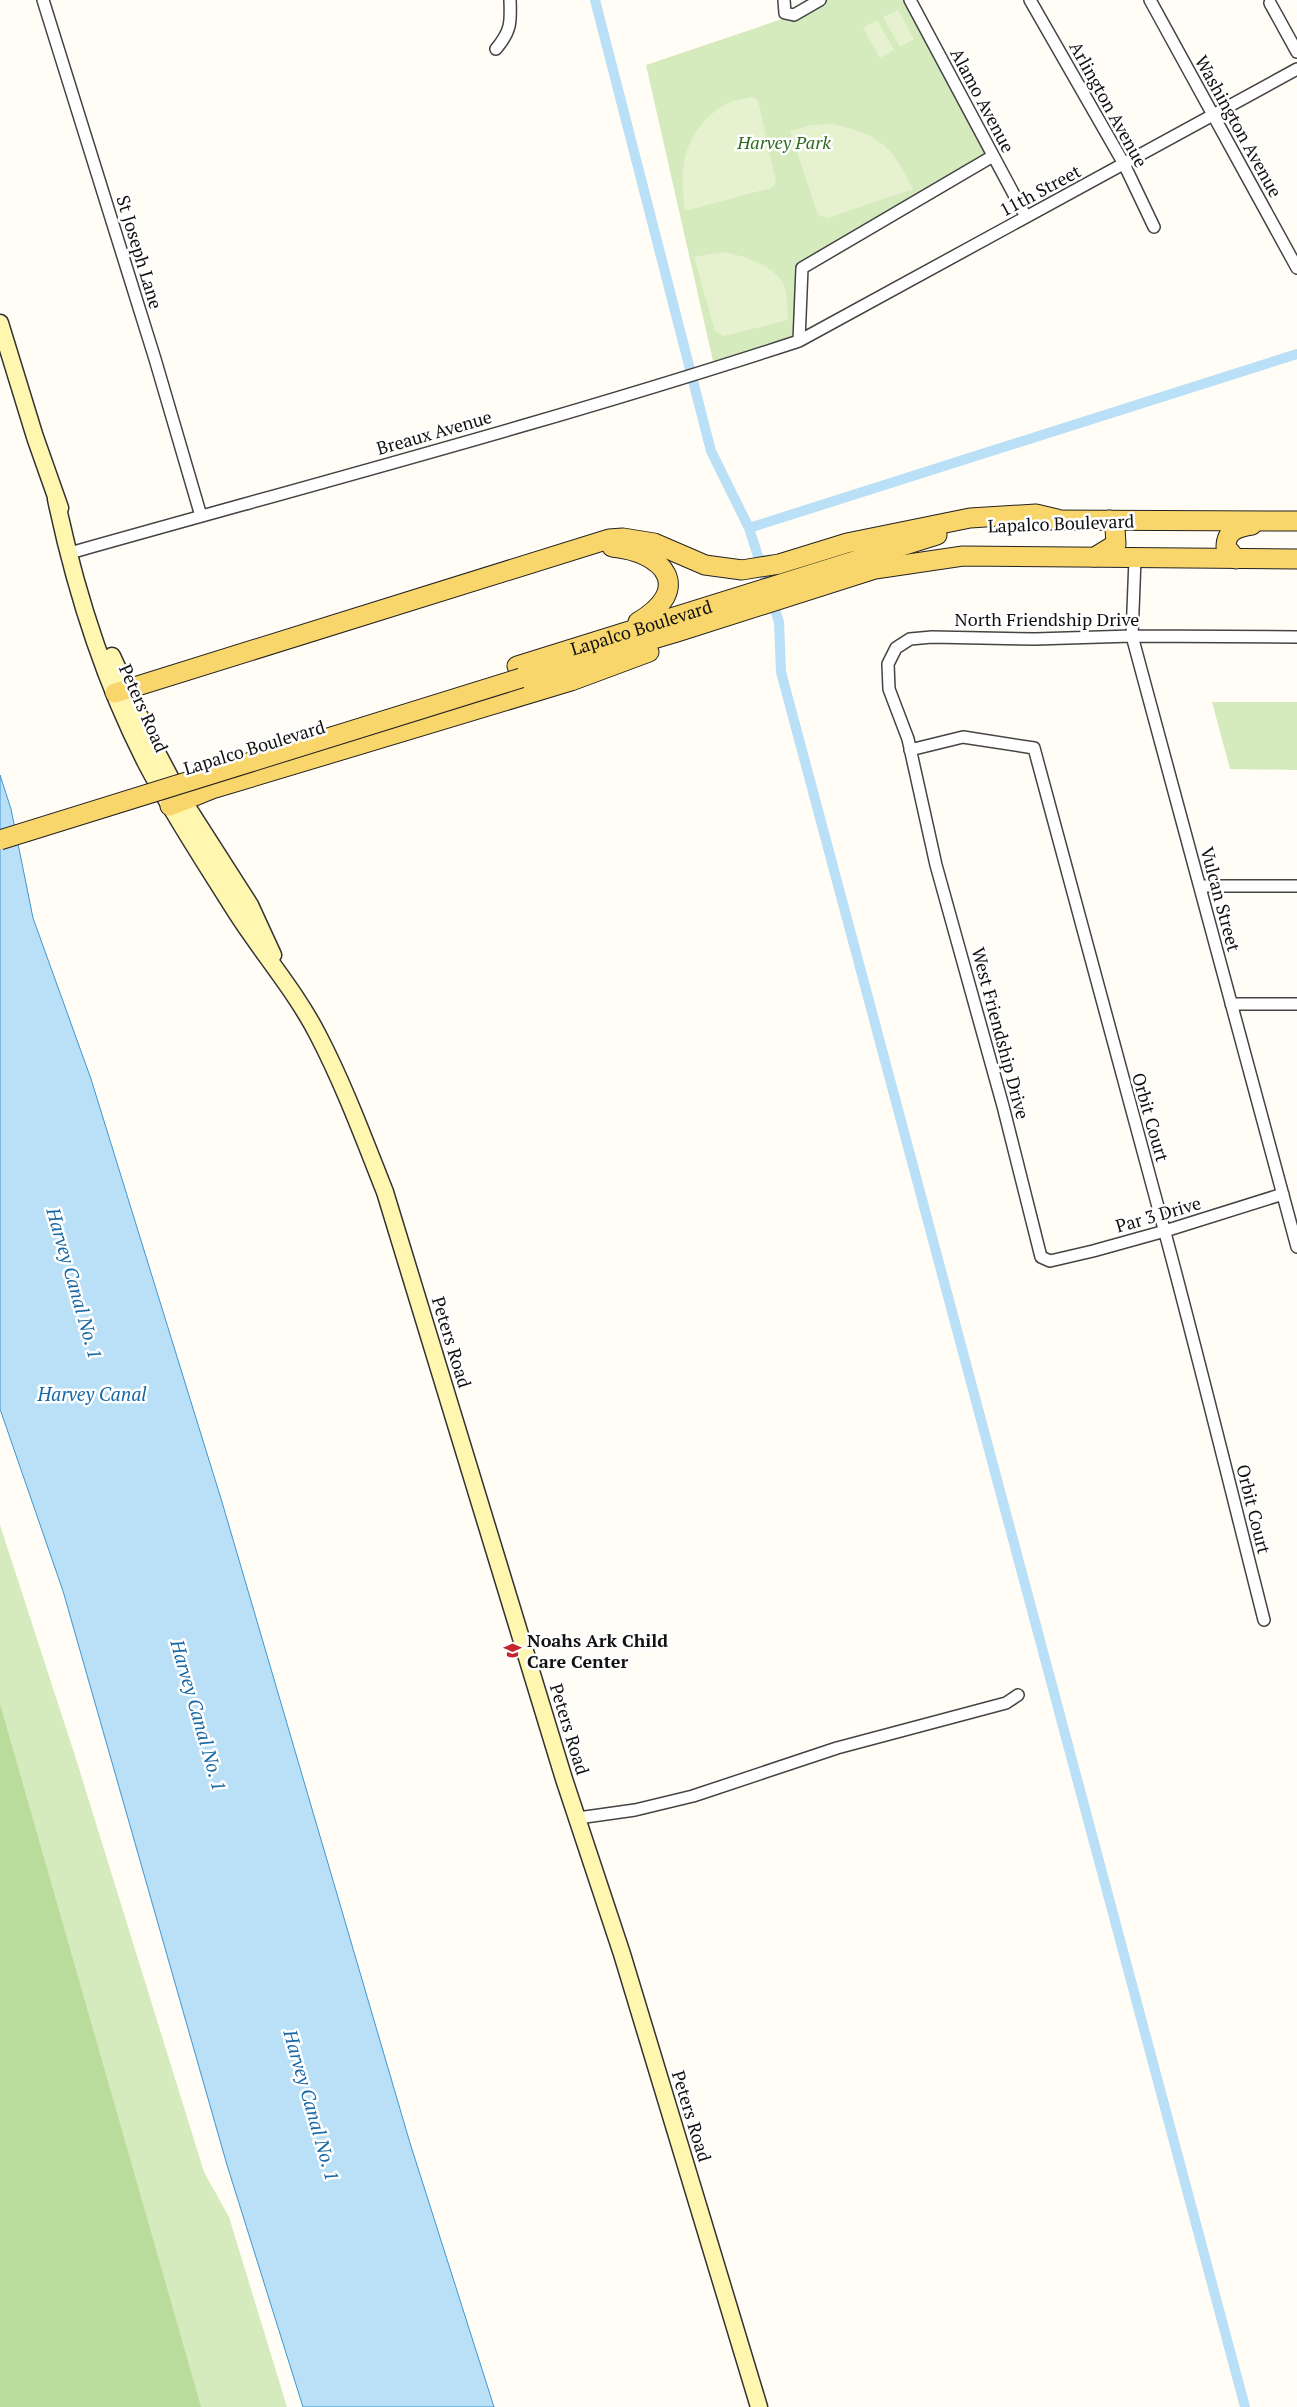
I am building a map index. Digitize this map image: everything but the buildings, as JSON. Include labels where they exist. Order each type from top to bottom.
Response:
[{"type":"main road","name":"Peters Road","points":[[0,323],[56,499],[77,551],[114,663],[137,745],[176,802],[262,952],[299,1001],[322,1044],[348,1100],[385,1192],[578,1818],[622,1954],[760,2407]]},
{"type":"main road","name":"Peters Road","points":[[56,499],[66,549],[121,691]]},
{"type":"main road","points":[[121,691],[609,539],[644,540],[705,564],[742,570],[779,564],[847,543],[970,518],[1036,514],[1057,519]]},
{"type":"main road","name":"Lapalco Boulevard","points":[[0,826],[752,601],[956,530],[993,523],[1057,519],[1291,520]]},
{"type":"main road","points":[[1094,557],[1116,544],[1115,528],[1109,520]]},
{"type":"main road","points":[[1236,559],[1226,547],[1226,541],[1232,531],[1238,528],[1291,520]]},
{"type":"main road","points":[[580,548],[608,547],[635,552],[658,563],[665,573],[668,590],[662,603],[649,616],[621,633]]},
{"type":"main road","name":"Lapalco Boulevard","points":[[785,590],[875,570],[934,559],[963,556],[1297,559]]},
{"type":"main road","points":[[176,802],[579,678],[619,664],[752,601]]},
{"type":"main road","name":"Lapalco Boulevard","points":[[0,840],[519,672],[621,633],[752,601]]},
{"type":"street","name":"St Joseph Lane","points":[[43,0],[155,359],[200,516]]},
{"type":"street","points":[[496,49],[506,37],[511,22],[510,0]]},
{"type":"street","points":[[784,0],[785,13],[794,15],[820,0]]},
{"type":"street","name":"Alamo Avenue","points":[[910,0],[1026,217]]},
{"type":"street","name":"Arlington Avenue","points":[[1030,0],[1124,164],[1154,226]]},
{"type":"street","name":"Washington Avenue","points":[[1150,0],[1297,268]]},
{"type":"street","points":[[1270,3],[1297,52]]},
{"type":"street","name":"11th Street","points":[[799,341],[1297,69]]},
{"type":"street","points":[[799,341],[802,268],[993,156]]},
{"type":"street","name":"Breaux Avenue","points":[[77,551],[527,424],[720,367],[799,341]]},
{"type":"street","name":"Vulcan Street","points":[[1135,559],[1132,636],[1297,1246]]},
{"type":"street","name":"North Friendship Drive","points":[[926,820],[909,745],[889,690],[888,664],[896,648],[910,639],[932,637],[1297,637]]},
{"type":"street","name":"Orbit Court","points":[[909,745],[963,737],[1034,748],[1051,816],[1066,864],[1092,970],[1165,1231],[1264,1620]]},
{"type":"street","name":"West Friendship Drive","points":[[926,820],[1041,1257]]},
{"type":"street","points":[[1200,886],[1297,886]]},
{"type":"street","points":[[1231,1004],[1297,1004]]},
{"type":"street","name":"Par 3 Drive","points":[[1041,1257],[1050,1260],[1165,1231],[1283,1194]]},
{"type":"street","points":[[578,1818],[635,1810],[693,1796],[837,1748],[1006,1703],[1018,1695]]},
{"type":"green space","name":"Harvey Park","points":[[820,0],[910,0],[993,156],[802,267],[799,341],[713,361],[646,65],[794,15]]},
{"type":"green space","points":[[898,10],[914,39],[900,47],[883,17]]},
{"type":"green space","points":[[877,20],[894,50],[880,58],[863,28]]},
{"type":"green space","points":[[752,97],[758,101],[776,182],[771,188],[685,211],[683,195],[684,164],[687,150],[693,137],[712,114],[726,104]]},
{"type":"green space","points":[[832,124],[862,132],[883,144],[898,162],[913,189],[828,218],[818,215],[790,131],[812,125]]},
{"type":"green space","points":[[723,252],[759,263],[775,274],[785,288],[788,320],[724,336],[715,331],[694,257]]},
{"type":"green space","points":[[1212,702],[1297,702],[1297,770],[1230,769]]},
{"type":"green space","points":[[0,1525],[76,1759],[204,2172],[229,2217],[287,2407],[0,2407]]},
{"type":"green space","points":[[0,1704],[201,2407],[0,2407]]},
{"type":"water","name":"Harvey Canal","points":[[0,775],[11,809],[33,918],[91,1079],[222,1502],[410,2143],[494,2407],[303,2407],[227,2165],[63,1591],[0,1409]]},
{"type":"waterway","points":[[595,0],[711,451],[749,528],[779,622],[781,672],[1245,2407]]},
{"type":"waterway","points":[[749,528],[1297,354]]},
{"type":"place","name":"Noahs Ark Child Care Center","points":[[513,1650]]},
{"type":"water label","name":"Harvey Canal No. 1","points":[[75,1283]]},
{"type":"water label","name":"Harvey Canal No. 1","points":[[199,1715]]},
{"type":"water label","name":"Harvey Canal No. 1","points":[[312,2105]]}]
